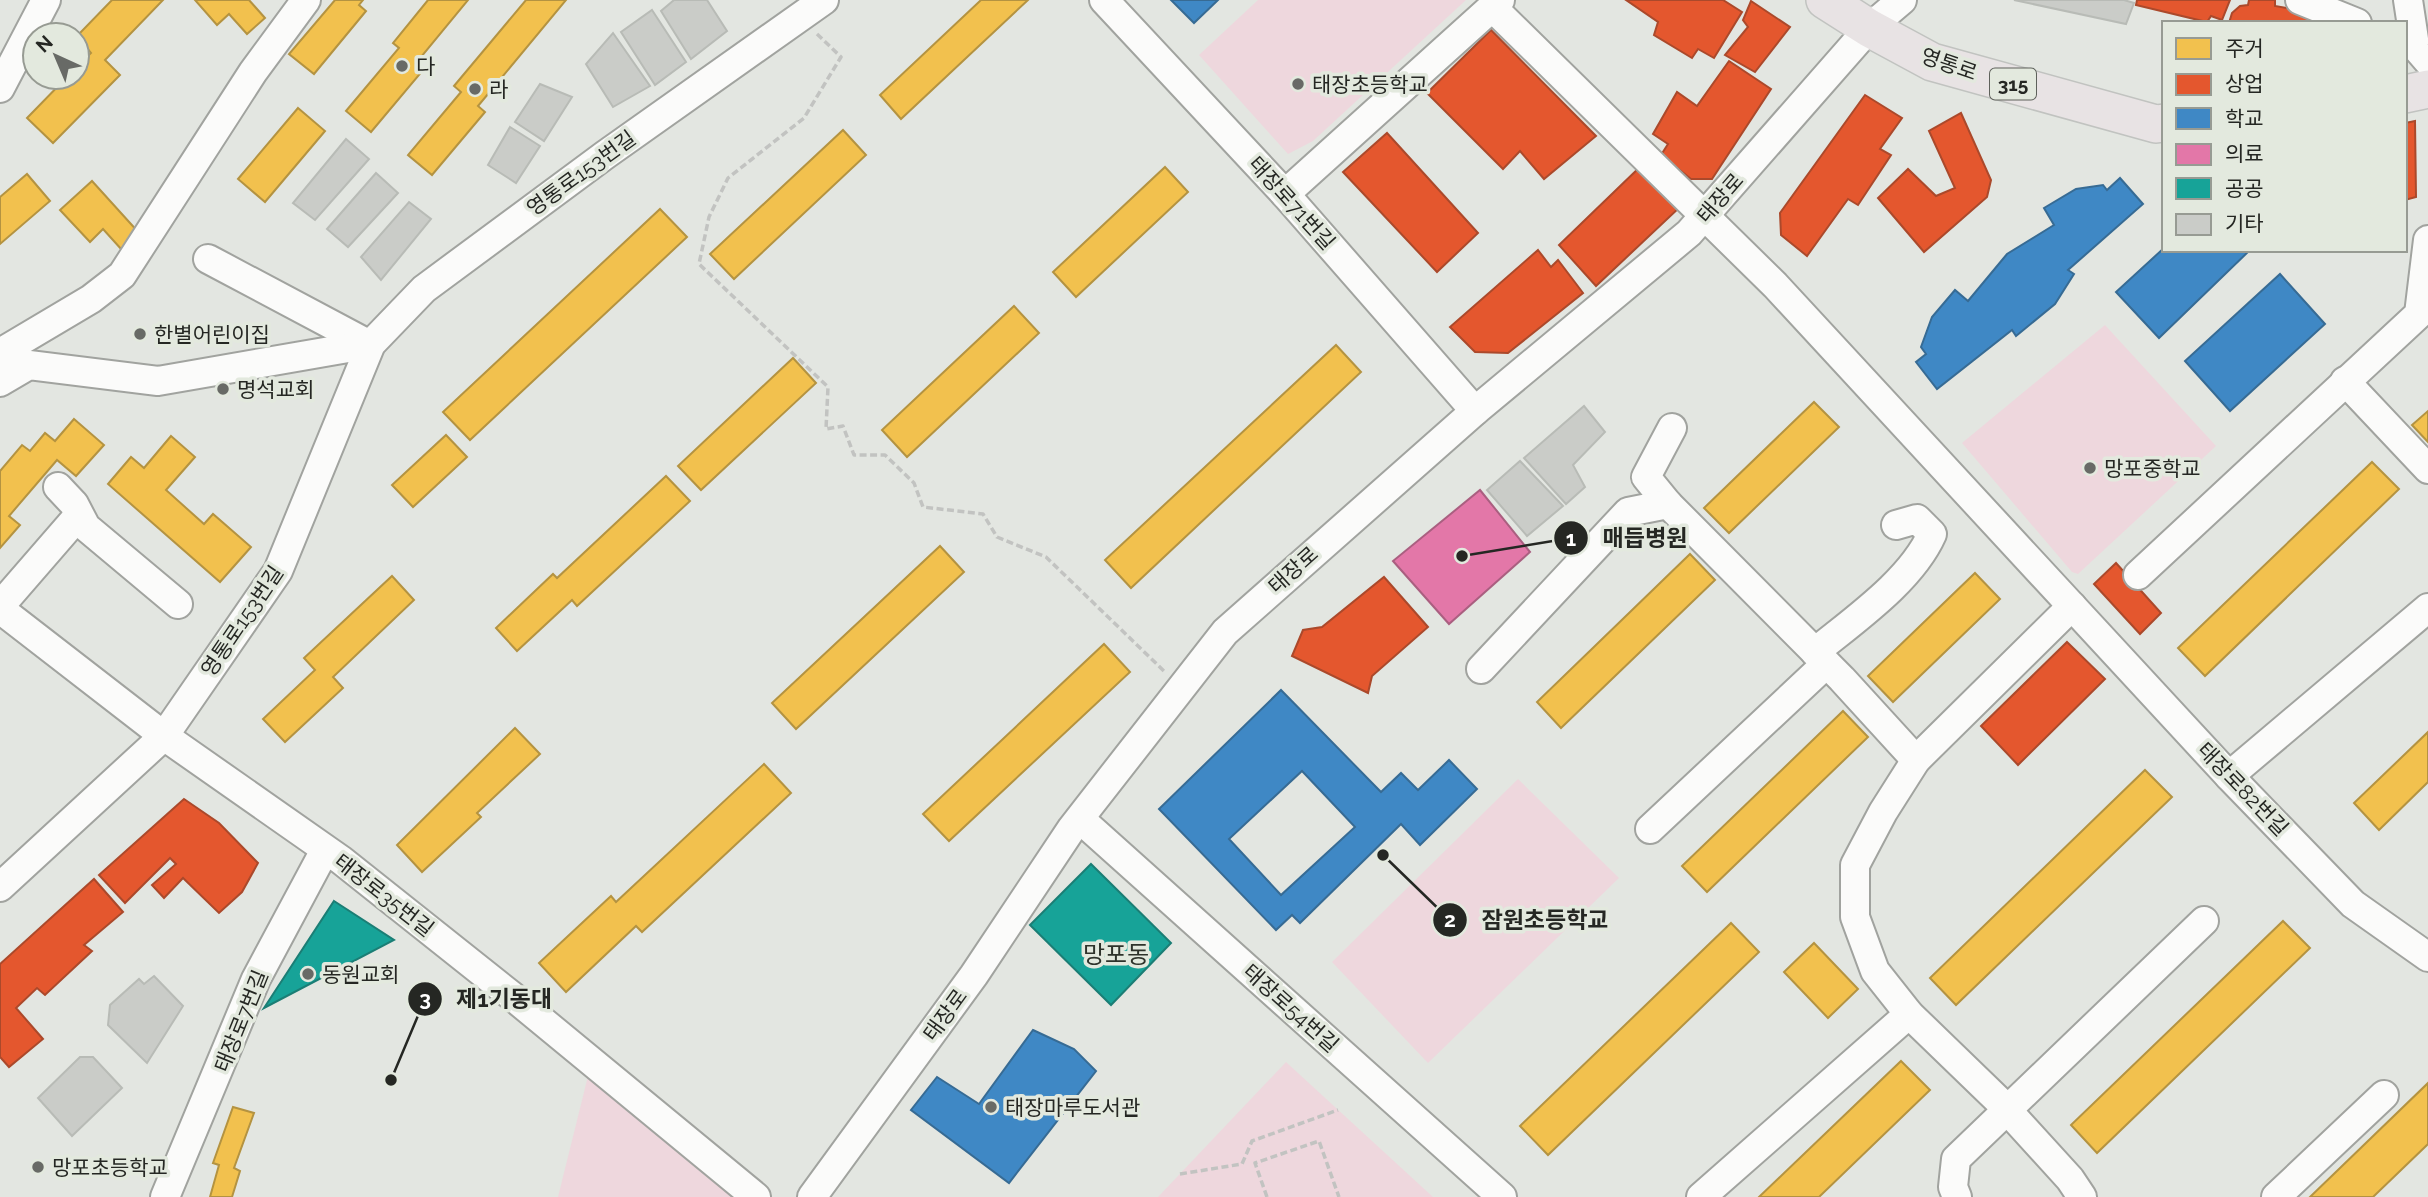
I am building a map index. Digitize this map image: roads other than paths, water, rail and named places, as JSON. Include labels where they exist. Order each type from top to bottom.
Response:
[{"type":"main road","name":"영통로","points":[[1825,0],[1878,14],[1932,62],[2162,122]]},
{"type":"main road","points":[[2407,94],[2428,89]]},
{"type":"street","points":[[0,88],[46,0]]},
{"type":"street","points":[[0,353],[91,299],[122,275],[253,72],[306,0]]},
{"type":"street","name":"태장로71번길","points":[[1104,0],[1285,194],[1475,411]]},
{"type":"street","name":"태장로","points":[[812,1197],[974,975],[1080,819],[1224,632],[1475,411],[1689,233],[1878,14],[1902,0]]},
{"type":"street","points":[[2300,0],[2352,21]]},
{"type":"street","points":[[2409,0],[2416,50]]},
{"type":"street","points":[[1285,194],[1496,3]]},
{"type":"street","name":"태장로82번길","points":[[1496,3],[1775,285],[2229,776],[2353,904],[2428,957]]},
{"type":"street","name":"영통로153번길","points":[[0,887],[164,736],[278,571],[370,344],[424,289],[805,11]]},
{"type":"street","points":[[2138,575],[2423,312],[2428,240]]},
{"type":"street","points":[[208,259],[370,344]]},
{"type":"street","points":[[0,382],[29,365],[158,382],[370,344]]},
{"type":"street","points":[[2346,381],[2428,469]]},
{"type":"street","points":[[1672,428],[1646,477],[1668,504],[1821,658],[1916,760]]},
{"type":"street","points":[[58,487],[74,504],[86,527],[178,604]]},
{"type":"street","points":[[1481,669],[1628,512],[1668,504]]},
{"type":"street","points":[[0,607],[78,516]]},
{"type":"street","points":[[1650,829],[1923,554],[1932,534],[1917,519],[1896,525]]},
{"type":"street","points":[[2072,606],[1916,760],[1883,811],[1855,865],[1854,917],[1874,971],[1909,1014],[2007,1110],[2070,1179],[2082,1197]]},
{"type":"street","name":"태장로35번길","points":[[0,607],[164,736],[325,850],[512,996],[756,1197]]},
{"type":"street","points":[[2229,776],[2428,608]]},
{"type":"street","name":"태장로54번길","points":[[1080,819],[1502,1197]]},
{"type":"street","name":"태장로7번길","points":[[165,1197],[256,979],[325,850]]},
{"type":"street","points":[[1957,1197],[1953,1187],[1955,1159],[2204,921]]},
{"type":"street","points":[[1701,1197],[1909,1014]]},
{"type":"street","points":[[2276,1197],[2384,1095]]},
{"type":"place","name":"다","points":[[402,66]]},
{"type":"place","name":"태장초등학교","points":[[1298,84]]},
{"type":"place","name":"라","points":[[475,89]]},
{"type":"place","name":"한별어린이집","points":[[140,334]]},
{"type":"place","name":"명석교회","points":[[223,389]]},
{"type":"place","name":"망포중학교","points":[[2090,468]]},
{"type":"place","name":"매듭병원","points":[[1462,556]]},
{"type":"place","name":"잠원초등학교","points":[[1383,855]]},
{"type":"place","name":"동원교회","points":[[308,974]]},
{"type":"place","name":"제1기동대","points":[[391,1080]]},
{"type":"place","name":"태장마루도서관","points":[[991,1107]]},
{"type":"place","name":"망포초등학교","points":[[38,1167]]},
{"type":"district","name":"망포동","points":[[1116,954]]}]
